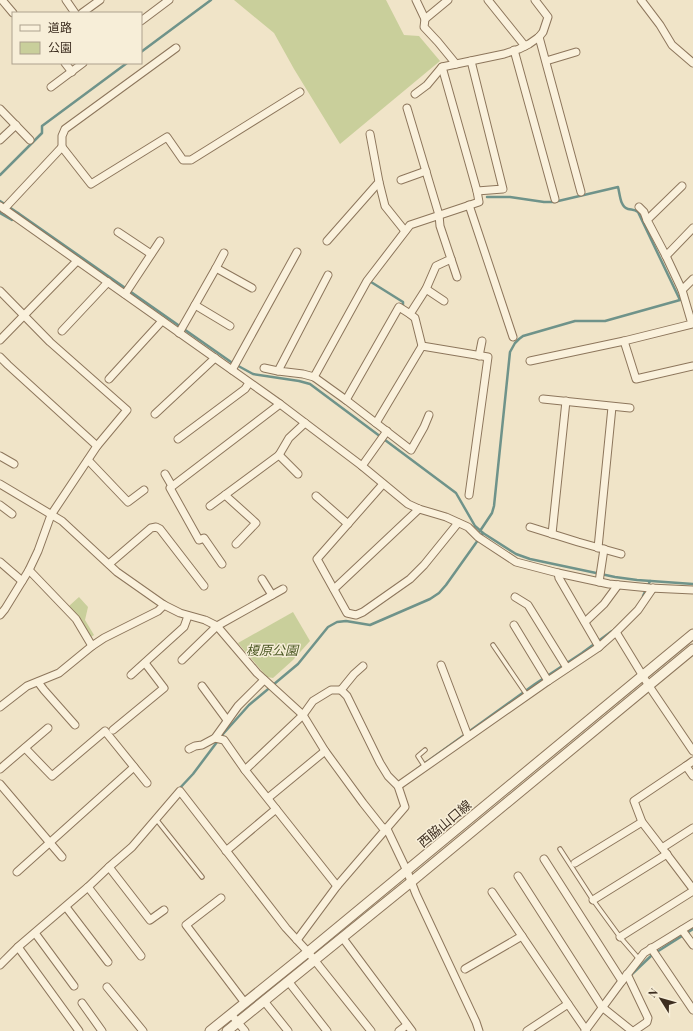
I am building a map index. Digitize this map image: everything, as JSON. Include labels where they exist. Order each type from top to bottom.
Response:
[{"type":"street","points":[[2,0],[12,12]]},
{"type":"street","points":[[66,0],[74,12]]},
{"type":"street","points":[[83,12],[100,0]]},
{"type":"street","points":[[416,0],[425,19],[424,26],[456,64]]},
{"type":"street","points":[[425,19],[448,0]]},
{"type":"street","points":[[488,0],[525,46]]},
{"type":"street","points":[[415,94],[427,85],[442,67],[504,54],[525,46],[539,36],[543,32],[548,18],[535,0]]},
{"type":"street","points":[[641,0],[660,25],[672,45],[693,63]]},
{"type":"street","points":[[142,20],[166,1]]},
{"type":"street","points":[[539,36],[581,192]]},
{"type":"street","points":[[176,48],[65,129],[62,136],[62,147],[91,184],[167,137],[183,160],[190,160],[300,92]]},
{"type":"street","points":[[514,50],[554,199]]},
{"type":"street","points":[[546,61],[576,52]]},
{"type":"street","points":[[471,61],[503,189],[477,191]]},
{"type":"street","points":[[66,64],[72,72]]},
{"type":"street","points":[[51,87],[83,64]]},
{"type":"street","points":[[314,377],[367,281],[410,225],[479,202],[442,67]]},
{"type":"street","points":[[407,108],[439,215],[440,226],[457,277]]},
{"type":"street","points":[[0,109],[30,140]]},
{"type":"street","points":[[0,140],[16,125]]},
{"type":"street","points":[[370,134],[385,206],[405,231]]},
{"type":"street","points":[[62,147],[10,203],[2,207],[280,404],[362,466],[408,504],[446,517],[468,527],[480,538],[516,562],[599,582],[649,588],[693,590]]},
{"type":"street","points":[[401,180],[426,171]]},
{"type":"street","points":[[327,241],[379,182]]},
{"type":"street","points":[[647,220],[682,186]]},
{"type":"street","points":[[469,206],[513,338]]},
{"type":"street","points":[[530,361],[693,325],[682,290],[644,212],[640,207]]},
{"type":"street","points":[[666,256],[693,228]]},
{"type":"street","points":[[118,232],[151,254]]},
{"type":"street","points":[[125,294],[160,241]]},
{"type":"street","points":[[232,370],[297,252]]},
{"type":"street","points":[[179,333],[224,253]]},
{"type":"street","points":[[410,314],[426,289],[436,266],[451,259]]},
{"type":"street","points":[[0,340],[77,261]]},
{"type":"street","points":[[216,268],[252,288]]},
{"type":"street","points":[[278,370],[328,275]]},
{"type":"street","points":[[682,290],[693,279]]},
{"type":"street","points":[[62,331],[108,282]]},
{"type":"street","points":[[426,289],[444,301]]},
{"type":"street","points":[[0,290],[50,342],[127,410],[97,446],[51,515],[38,551],[29,570],[6,609],[1,613]]},
{"type":"street","points":[[196,305],[230,326]]},
{"type":"street","points":[[346,400],[399,308],[410,314],[415,318],[422,346],[376,423]]},
{"type":"street","points":[[109,379],[162,321]]},
{"type":"street","points":[[479,356],[482,341]]},
{"type":"street","points":[[624,341],[636,379],[693,366]]},
{"type":"street","points":[[422,346],[488,357],[469,495]]},
{"type":"street","points":[[0,357],[97,446]]},
{"type":"street","points":[[155,414],[215,358]]},
{"type":"street","points":[[264,368],[314,377],[411,450],[429,415]]},
{"type":"street","points":[[178,439],[245,389],[249,383]]},
{"type":"street","points":[[543,399],[630,408]]},
{"type":"street","points":[[552,534],[566,402]]},
{"type":"street","points":[[172,486],[280,404]]},
{"type":"street","points":[[599,582],[612,407]]},
{"type":"street","points":[[210,506],[279,455],[289,438],[305,423]]},
{"type":"street","points":[[362,466],[387,431]]},
{"type":"street","points":[[279,455],[298,474]]},
{"type":"street","points":[[0,456],[14,464]]},
{"type":"street","points":[[88,460],[128,502],[144,490]]},
{"type":"street","points":[[165,474],[172,486],[170,488],[199,540],[204,538],[222,564]]},
{"type":"street","points":[[383,484],[317,559],[347,613],[356,614],[363,612],[410,579],[424,565],[458,523]]},
{"type":"street","points":[[1,487],[62,522],[108,564],[164,605],[180,613],[205,620],[217,626],[257,673],[303,715],[325,751],[363,803],[382,827],[387,829],[479,1031]]},
{"type":"street","points":[[225,495],[256,523],[236,544]]},
{"type":"street","points":[[316,496],[348,524]]},
{"type":"street","points":[[0,505],[12,514]]},
{"type":"street","points":[[334,589],[419,509]]},
{"type":"street","points":[[108,564],[151,528],[156,527],[160,529],[204,586]]},
{"type":"street","points":[[530,527],[621,554]]},
{"type":"street","points":[[0,562],[22,581]]},
{"type":"street","points":[[29,570],[76,619],[92,646]]},
{"type":"street","points":[[558,573],[559,578],[598,644]]},
{"type":"street","points":[[262,579],[272,595]]},
{"type":"street","points":[[585,622],[604,604],[618,585]]},
{"type":"street","points":[[398,786],[423,764],[500,712],[525,692],[616,632],[638,610],[649,588]]},
{"type":"street","points":[[182,660],[217,626],[283,589]]},
{"type":"street","points":[[515,597],[528,605],[565,665]]},
{"type":"street","points":[[0,706],[27,686],[59,673],[104,638],[158,611],[164,605]]},
{"type":"street","points":[[131,675],[184,626],[188,616]]},
{"type":"street","points":[[514,626],[546,678]]},
{"type":"street","points":[[616,632],[649,686],[693,751]]},
{"type":"street","name":"西脇山口線","points":[[210,1031],[407,871],[693,634]]},
{"type":"street","name":"西脇山口線","points":[[227,1031],[411,882],[693,649]]},
{"type":"street","points":[[113,730],[164,688],[145,663]]},
{"type":"street","points":[[441,665],[467,734]]},
{"type":"street","points":[[342,690],[354,674],[363,666]]},
{"type":"street","points":[[38,682],[75,725]]},
{"type":"street","points":[[217,739],[227,720],[238,706],[269,685]]},
{"type":"street","points":[[202,686],[227,720]]},
{"type":"street","points":[[245,770],[303,715],[314,701],[331,690],[342,690]]},
{"type":"street","points":[[297,940],[337,886],[405,807],[398,786],[388,776],[380,763],[347,696],[342,690]]},
{"type":"street","points":[[0,769],[48,728]]},
{"type":"street","points":[[25,748],[52,776],[105,731],[147,783]]},
{"type":"street","points":[[189,749],[217,739],[224,740],[245,770],[337,886]]},
{"type":"street","points":[[268,798],[325,751]]},
{"type":"street","points":[[620,937],[693,890],[642,822],[634,801],[693,761]]},
{"type":"street","points":[[686,766],[693,776]]},
{"type":"street","points":[[17,872],[134,767]]},
{"type":"street","points":[[0,784],[62,857]]},
{"type":"street","points":[[0,965],[18,947],[66,907],[132,847],[180,792],[286,928],[308,952],[371,1031]]},
{"type":"street","points":[[226,851],[276,809]]},
{"type":"street","points":[[575,863],[642,822]]},
{"type":"street","points":[[593,900],[664,851],[693,828]]},
{"type":"street","points":[[544,860],[622,981]]},
{"type":"street","points":[[109,867],[150,920],[164,910]]},
{"type":"street","points":[[518,876],[602,1007],[633,1031],[647,1022],[648,1018],[627,974]]},
{"type":"street","points":[[88,887],[141,956]]},
{"type":"street","points":[[492,892],[585,1031],[644,953],[693,923]]},
{"type":"street","points":[[221,898],[186,925],[245,1003]]},
{"type":"street","points":[[66,907],[108,962]]},
{"type":"street","points":[[682,930],[693,945]]},
{"type":"street","points":[[35,933],[74,986]]},
{"type":"street","points":[[465,969],[522,936]]},
{"type":"street","points":[[342,937],[412,1031]]},
{"type":"street","points":[[18,947],[79,1031]]},
{"type":"street","points":[[651,948],[693,1010]]},
{"type":"street","points":[[288,981],[327,1031]]},
{"type":"street","points":[[107,987],[143,1031]]},
{"type":"street","points":[[264,1001],[288,1031]]},
{"type":"street","points":[[82,1003],[102,1031]]},
{"type":"street","points":[[527,1031],[568,1004]]},
{"type":"street","points":[[232,1014],[245,1031]]},
{"type":"street","points":[[399,1031],[407,1025]]},
{"type":"lane","points":[[493,645],[525,692]]},
{"type":"lane","points":[[423,764],[418,756],[425,750]]},
{"type":"lane","points":[[156,819],[202,877]]},
{"type":"lane","points":[[560,849],[593,900],[620,937],[639,959]]},
{"type":"green space","points":[[234,0],[386,0],[404,35],[419,36],[440,61],[340,144],[294,69],[274,33]]},
{"type":"green space","points":[[79,597],[88,607],[85,620],[94,635],[91,637],[78,616],[69,606]]},
{"type":"green space","name":"榎原公園","points":[[293,612],[310,641],[293,660],[273,678],[267,677],[238,643]]},
{"type":"waterway","points":[[142,51],[211,0]]},
{"type":"waterway","points":[[0,175],[42,133],[42,126],[126,64]]},
{"type":"waterway","points":[[480,531],[492,513],[494,506],[510,352],[515,343],[523,336],[575,321],[605,321],[680,300],[638,212],[623,206],[618,187],[554,202],[510,197],[487,197]]},
{"type":"waterway","points":[[0,201],[18,213]]},
{"type":"waterway","points":[[0,213],[12,220],[18,213],[231,362],[253,374],[310,384],[456,493],[475,526],[483,533],[516,554],[530,559],[615,577],[693,584]]},
{"type":"waterway","points":[[371,282],[403,302],[403,305]]},
{"type":"waterway","points":[[179,789],[193,774],[223,734],[249,705],[298,664],[328,627],[337,622],[346,621],[370,625],[430,599],[439,593],[446,585],[483,533]]},
{"type":"waterway","points":[[643,596],[650,581]]},
{"type":"waterway","points":[[417,769],[535,684],[612,631]]},
{"type":"waterway","points":[[631,975],[652,955],[693,929]]}]
